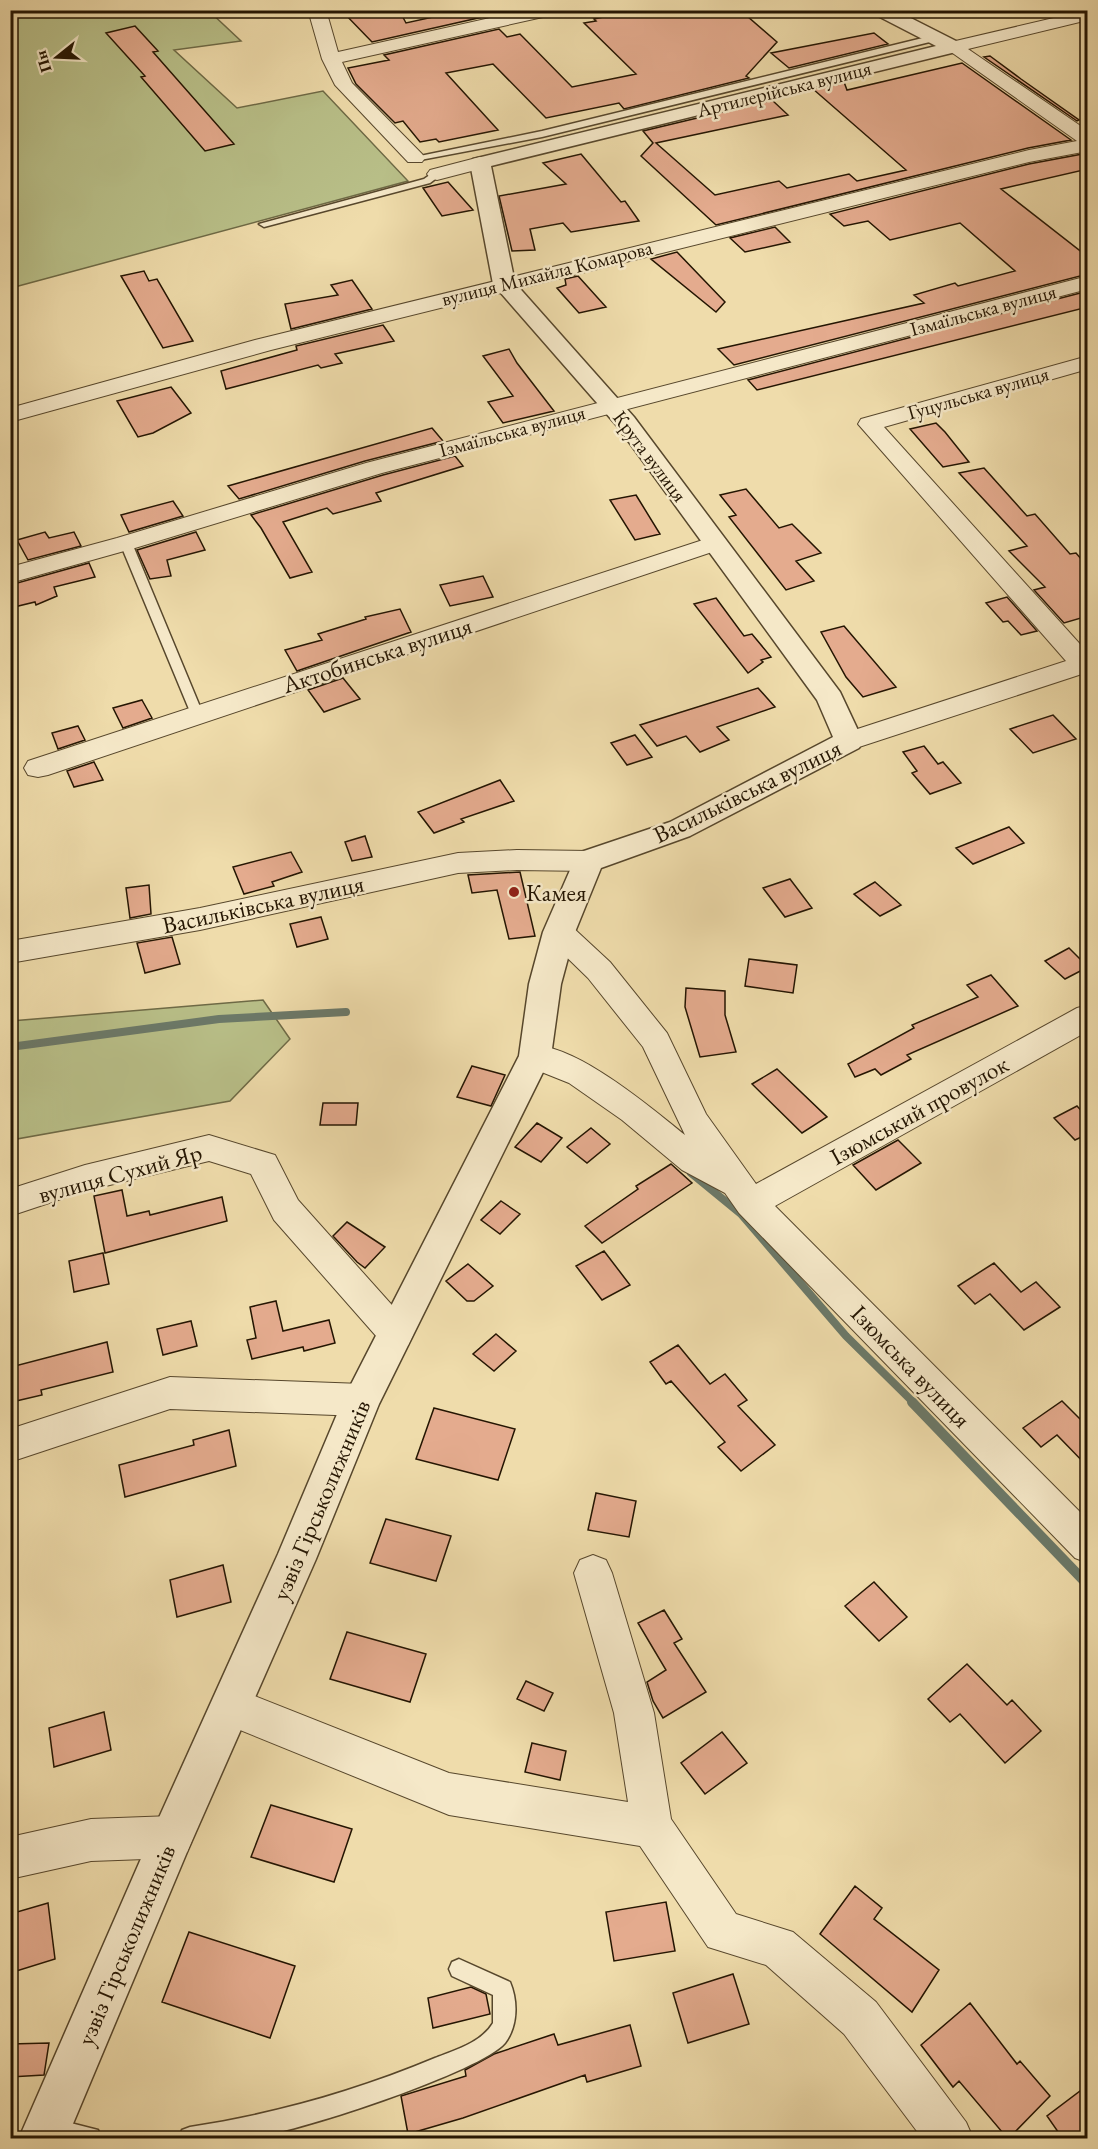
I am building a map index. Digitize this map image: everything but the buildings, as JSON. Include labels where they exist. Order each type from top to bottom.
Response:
[{"type":"street","points":[[317,10],[331,59],[344,85],[415,158]]},
{"type":"street","points":[[331,59],[552,10]]},
{"type":"street","points":[[880,10],[953,47],[1088,140]]},
{"type":"street","name":"Артилерійська вулиця","points":[[480,163],[1088,15]]},
{"type":"street","name":"вулиця Михайла Комарова","points":[[10,415],[263,345],[504,284],[1018,159],[1088,145]]},
{"type":"street","points":[[437,174],[480,163],[504,284]]},
{"type":"street","name":"Ізмаїльська вулиця","points":[[10,574],[126,543],[374,468],[611,405],[904,332],[1088,282]]},
{"type":"street","name":"Крута вулиця","points":[[504,284],[611,405],[830,698],[849,741]]},
{"type":"street","name":"Гуцульська вулиця","points":[[1085,664],[869,424],[1088,362]]},
{"type":"street","name":"Актобинська вулиця","points":[[38,768],[715,543]]},
{"type":"street","name":"Васильківська вулиця","points":[[10,952],[200,919],[458,863],[518,860],[589,861],[680,829],[849,741],[1085,664]]},
{"type":"street","name":"узвіз Гірськолижників","points":[[46,2133],[172,1837],[232,1707],[362,1400],[535,1056],[545,984],[559,932],[589,861]]},
{"type":"street","name":"Ізюмська вулиця","points":[[559,932],[599,970],[656,1041],[693,1121],[745,1194],[1088,1546]]},
{"type":"street","name":"Ізюмський провулок","points":[[745,1194],[1088,1016]]},
{"type":"street","name":"Ізюмська вулиця","points":[[535,1056],[580,1074],[633,1111],[694,1161],[745,1194]]},
{"type":"street","name":"вулиця Сухий Яр","points":[[10,1203],[86,1178],[210,1148],[263,1164],[285,1210],[396,1334]]},
{"type":"street","points":[[10,1446],[170,1393],[362,1400]]},
{"type":"street","points":[[593,1573],[634,1713],[652,1827],[723,1932],[778,1947],[860,2018],[950,2139]]},
{"type":"street","points":[[232,1707],[449,1794],[652,1827]]},
{"type":"street","points":[[10,1858],[91,1840],[172,1837]]},
{"type":"lane","points":[[415,158],[542,134],[935,38]]},
{"type":"lane","points":[[264,224],[427,181],[437,174]]},
{"type":"lane","points":[[126,543],[197,714]]},
{"type":"lane","points":[[190,2139],[226,2134],[315,2110],[411,2080],[462,2058],[494,2040],[506,2019],[503,1989],[459,1969]]},
{"type":"lane","points":[[46,2133],[90,2139]]},
{"type":"green space","points":[[11,11],[209,11],[241,41],[174,50],[237,108],[323,91],[408,181],[11,288]]},
{"type":"green space","points":[[263,1000],[290,1039],[230,1101],[11,1140],[11,1021]]},
{"type":"waterway","points":[[10,1047],[219,1019],[346,1012]]},
{"type":"waterway","points":[[691,1173],[741,1214],[846,1336],[914,1403]]},
{"type":"waterway","points":[[912,1402],[1088,1585]]},
{"type":"place","name":"Камея","points":[[514,892]]}]
